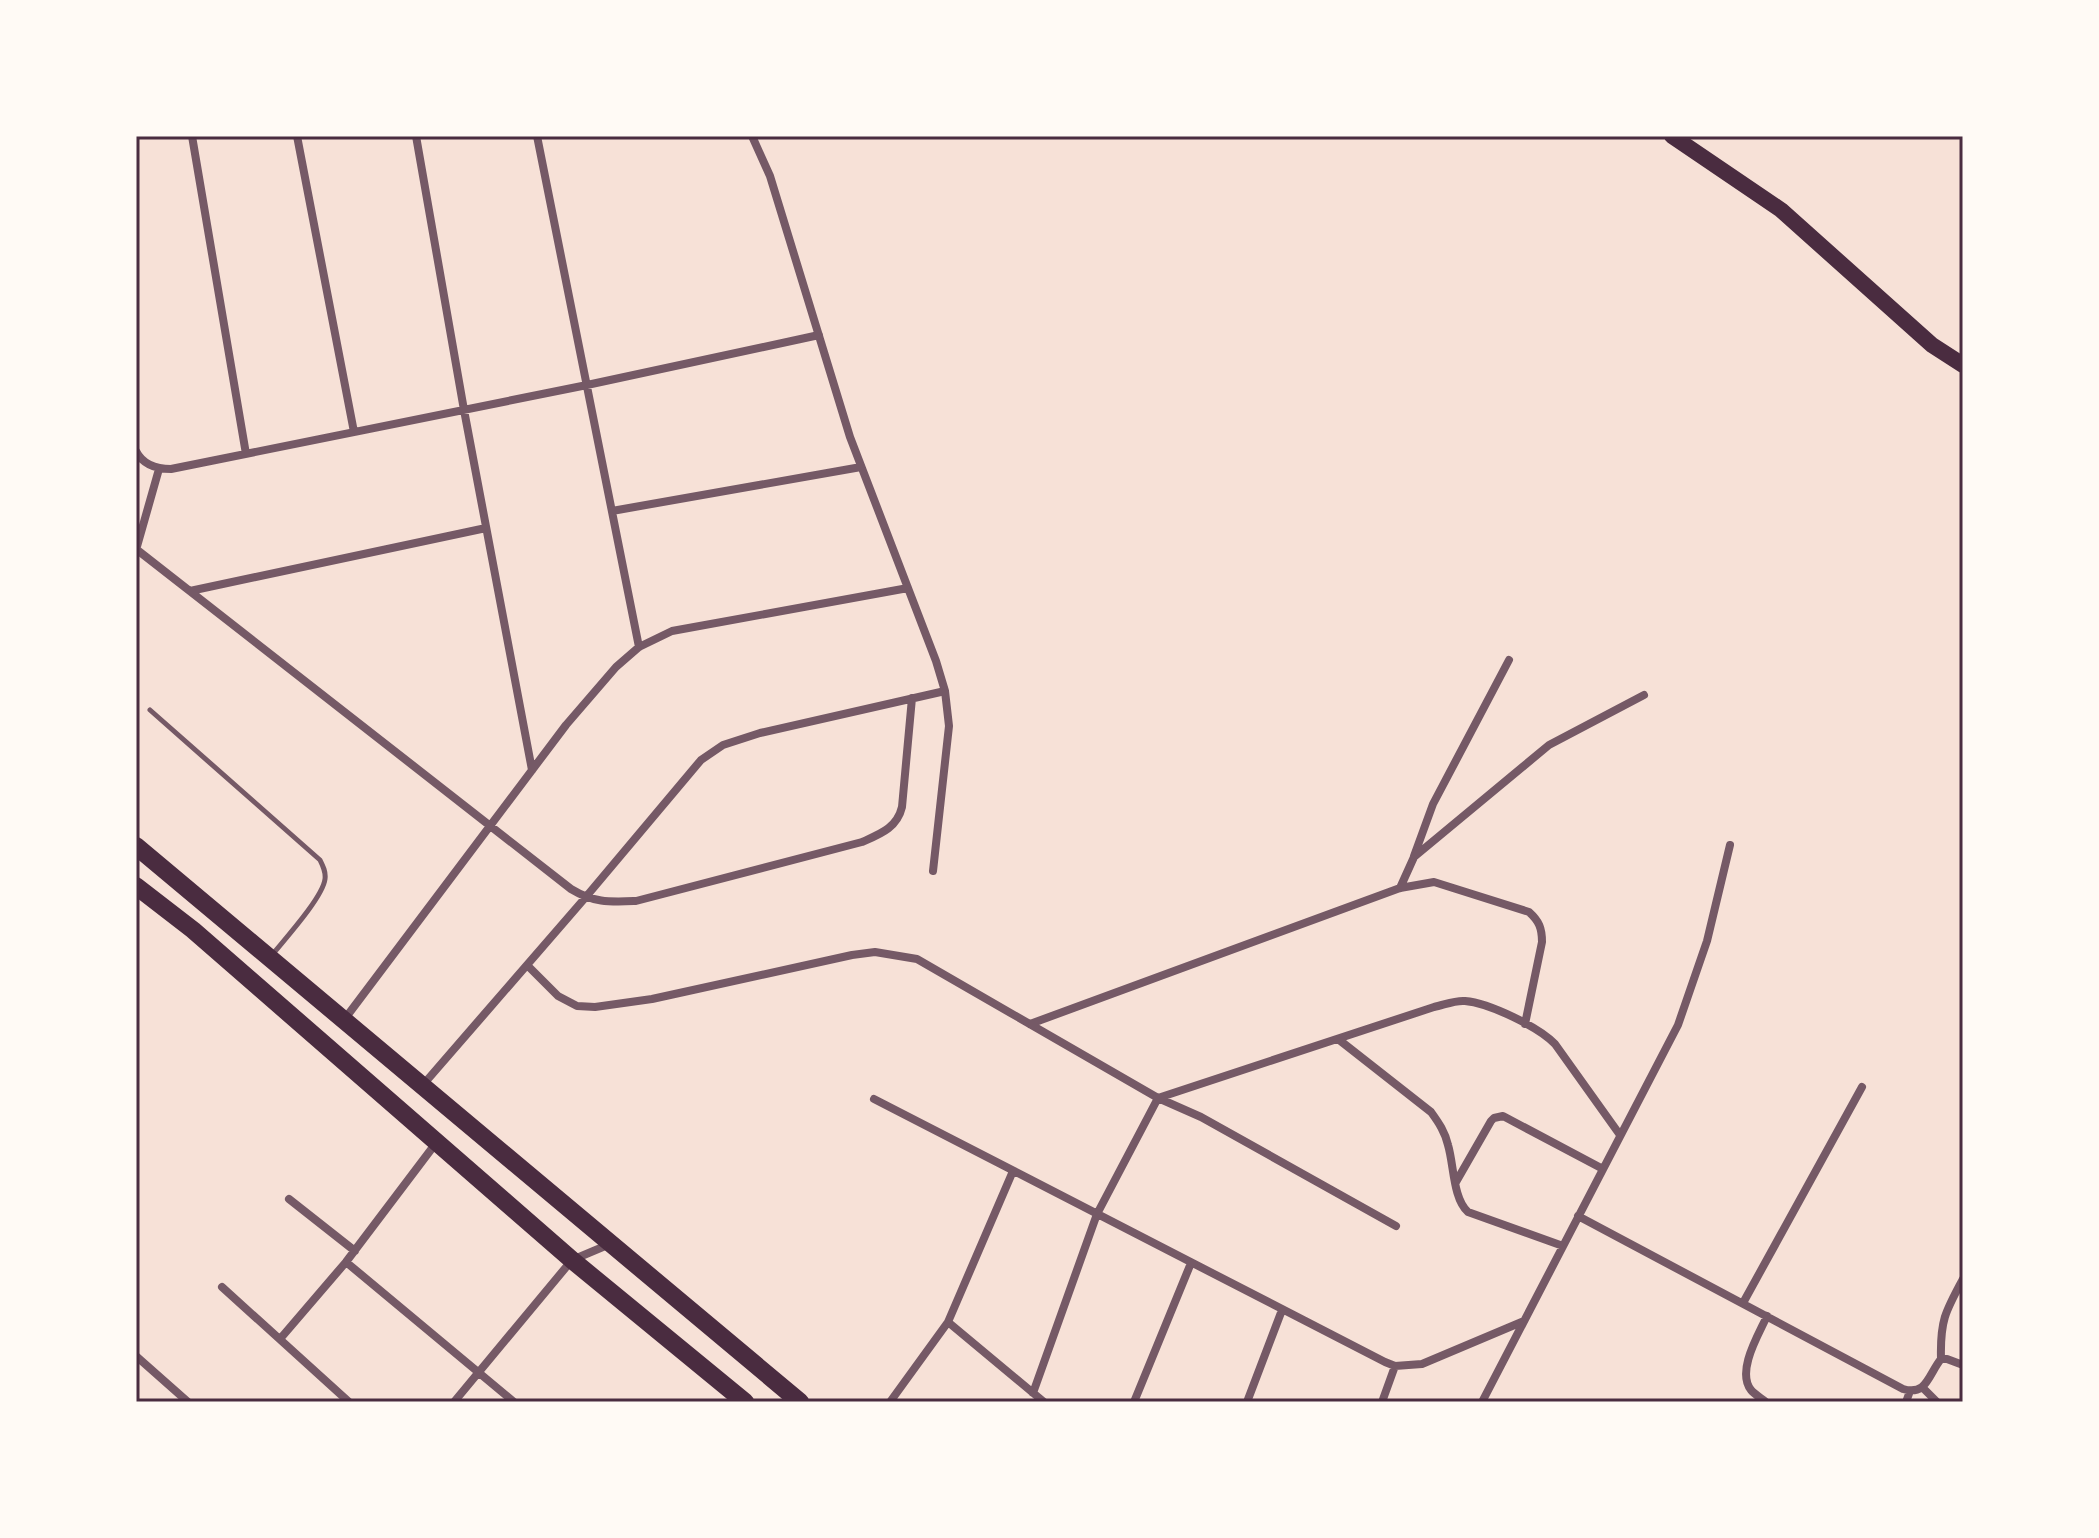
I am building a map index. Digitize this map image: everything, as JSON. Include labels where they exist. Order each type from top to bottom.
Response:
[{"type":"highway","points":[[136,846],[800,1402]]},
{"type":"highway","points":[[136,886],[193,930],[572,1260],[745,1402]]},
{"type":"main road","points":[[1672,136],[1781,210],[1932,345],[1963,365]]},
{"type":"street","points":[[192,136],[246,454]]},
{"type":"street","points":[[297,136],[354,432]]},
{"type":"street","points":[[416,136],[532,770]]},
{"type":"street","points":[[537,136],[639,647]]},
{"type":"street","points":[[752,136],[770,176],[850,437],[945,691],[949,726],[933,871]]},
{"type":"street","points":[[136,451],[146,464],[171,469],[819,335]]},
{"type":"street","points":[[612,511],[861,467]]},
{"type":"street","points":[[159,469],[136,550],[585,898],[605,902],[636,901],[862,842],[885,831],[895,824],[902,807],[912,698]]},
{"type":"street","points":[[190,591],[486,528]]},
{"type":"street","points":[[343,1021],[566,725],[616,667],[639,647],[672,631],[908,588]]},
{"type":"street","points":[[1400,888],[1433,804],[1509,660]]},
{"type":"street","points":[[422,1086],[701,760],[723,745],[760,733],[945,691]]},
{"type":"street","points":[[1414,857],[1549,745],[1644,695]]},
{"type":"street","points":[[1482,1402],[1678,1025],[1707,941],[1730,845]]},
{"type":"street","points":[[1030,1024],[1400,888],[1434,882],[1529,912],[1537,919],[1542,928],[1542,942],[1525,1024]]},
{"type":"street","points":[[527,965],[558,996],[577,1006],[595,1007],[652,999],[852,955],[875,952],[917,959],[1158,1098],[1201,1117],[1396,1226]]},
{"type":"street","points":[[1033,1393],[1097,1214],[1158,1098],[1434,1007],[1461,1001],[1482,1004],[1545,1033],[1620,1135]]},
{"type":"street","points":[[1338,1039],[1431,1112],[1442,1127],[1462,1208],[1563,1246]]},
{"type":"street","points":[[1743,1303],[1862,1087]]},
{"type":"street","points":[[874,1099],[1395,1366],[1422,1364],[1524,1321]]},
{"type":"street","points":[[1456,1183],[1491,1121],[1498,1116],[1603,1169]]},
{"type":"street","points":[[280,1339],[355,1251],[437,1142]]},
{"type":"street","points":[[890,1402],[948,1322],[1013,1171]]},
{"type":"street","points":[[289,1199],[355,1251]]},
{"type":"street","points":[[1578,1216],[1910,1391],[1923,1388],[1941,1359],[1943,1319],[1963,1279]]},
{"type":"street","points":[[454,1402],[572,1260],[610,1244]]},
{"type":"street","points":[[346,1262],[514,1402]]},
{"type":"street","points":[[1134,1402],[1191,1263]]},
{"type":"street","points":[[222,1287],[349,1402]]},
{"type":"street","points":[[1247,1402],[1282,1310]]},
{"type":"street","points":[[1766,1402],[1751,1390],[1745,1372],[1767,1316]]},
{"type":"street","points":[[948,1322],[1044,1402]]},
{"type":"street","points":[[136,1356],[188,1402]]},
{"type":"street","points":[[1941,1359],[1963,1365]]},
{"type":"street","points":[[1382,1402],[1395,1366]]},
{"type":"street","points":[[1923,1388],[1937,1402]]},
{"type":"street","points":[[1906,1402],[1910,1391]]},
{"type":"lane","points":[[150,710],[320,860],[325,881],[319,894],[269,959]]}]
